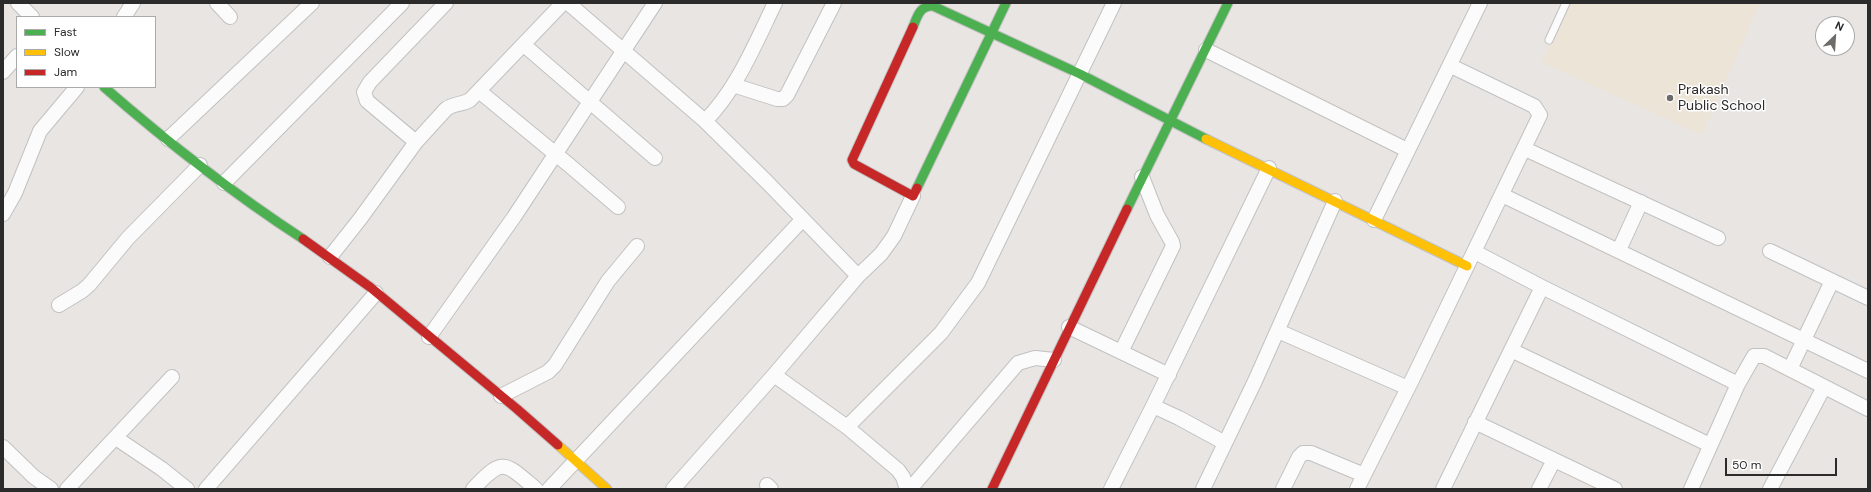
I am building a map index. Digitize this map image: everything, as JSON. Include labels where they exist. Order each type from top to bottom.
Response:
[{"type":"street","points":[[18,3],[31,16]]},
{"type":"street","points":[[125,16],[133,3]]},
{"type":"street","points":[[217,3],[230,17]]},
{"type":"street","points":[[168,140],[312,3]]},
{"type":"street","points":[[224,183],[402,3]]},
{"type":"street","points":[[416,142],[367,101],[364,92],[370,82],[446,3]]},
{"type":"street","points":[[330,257],[360,219],[416,142],[446,109],[451,105],[466,103],[524,45],[563,3]]},
{"type":"street","points":[[568,3],[705,122],[858,276]]},
{"type":"street","points":[[429,337],[556,154],[655,3]]},
{"type":"street","points":[[705,122],[725,98],[775,3]]},
{"type":"street","points":[[732,85],[777,99],[783,99],[834,3]]},
{"type":"street","points":[[674,489],[774,376],[858,276],[889,244],[1006,3]]},
{"type":"street","points":[[847,427],[941,333],[978,283],[1114,3]]},
{"type":"street","points":[[992,489],[1169,121],[1206,50],[1228,3]]},
{"type":"street","points":[[1374,220],[1407,150],[1451,66],[1480,3]]},
{"type":"street","points":[[913,196],[854,164],[852,160],[857,146],[920,11],[924,7],[933,6],[1080,74],[1169,121],[1269,168],[1467,266]]},
{"type":"street","points":[[524,45],[655,158]]},
{"type":"street","points":[[1206,50],[1407,150]]},
{"type":"street","points":[[3,72],[16,57]]},
{"type":"street","points":[[1357,489],[1539,121],[1540,116],[1538,110],[1534,106],[1451,66]]},
{"type":"street","points":[[3,214],[15,193],[40,132],[75,88]]},
{"type":"street","points":[[105,88],[135,114],[260,211],[330,257],[376,293],[501,396],[607,489]]},
{"type":"street","points":[[479,91],[618,207]]},
{"type":"street","points":[[1524,149],[1718,238]]},
{"type":"street","points":[[59,305],[86,288],[128,238],[200,165]]},
{"type":"street","points":[[1111,489],[1169,375],[1269,168]]},
{"type":"street","points":[[1121,352],[1172,246],[1172,242],[1157,215],[1142,177]]},
{"type":"street","points":[[1502,195],[1619,250],[1804,342],[1868,371]]},
{"type":"street","points":[[1203,489],[1278,331],[1335,201]]},
{"type":"street","points":[[1619,250],[1641,202]]},
{"type":"street","points":[[549,489],[803,219]]},
{"type":"street","points":[[501,396],[548,372],[555,365],[608,280],[637,246]]},
{"type":"street","points":[[1770,251],[1868,298]]},
{"type":"street","points":[[1475,252],[1542,287],[1738,384]]},
{"type":"street","points":[[1790,369],[1832,281]]},
{"type":"street","points":[[1443,489],[1542,287]]},
{"type":"street","points":[[206,489],[376,293]]},
{"type":"street","points":[[1069,327],[1169,375]]},
{"type":"street","points":[[1278,331],[1408,388]]},
{"type":"street","points":[[1511,350],[1710,445]]},
{"type":"street","points":[[1691,489],[1738,384],[1754,356],[1764,356],[1868,409]]},
{"type":"street","points":[[910,489],[1018,363],[1035,358],[1054,360]]},
{"type":"street","points":[[774,376],[847,427],[898,470],[903,476],[906,489]]},
{"type":"street","points":[[67,489],[172,377]]},
{"type":"street","points":[[1770,489],[1824,387]]},
{"type":"street","points":[[1153,406],[1180,418],[1225,443]]},
{"type":"street","points":[[1475,422],[1615,489]]},
{"type":"street","points":[[116,438],[162,469],[186,489]]},
{"type":"street","points":[[3,447],[34,477],[51,489]]},
{"type":"street","points":[[1283,489],[1303,452],[1311,453],[1364,475]]},
{"type":"street","points":[[1539,489],[1554,460]]},
{"type":"street","points":[[473,489],[490,470],[498,467],[506,467],[514,470],[536,489]]},
{"type":"lane","points":[[1549,40],[1566,3]]},
{"type":"shaded area","name":"Prakash Public School","points":[[1570,3],[1760,3],[1702,135],[1541,62]]},
{"type":"traffic: fast","points":[[917,188],[1006,3]]},
{"type":"traffic: fast","points":[[1127,209],[1228,3]]},
{"type":"traffic: fast","points":[[913,27],[920,12],[925,7],[933,6],[1080,74],[1206,139]]},
{"type":"traffic: fast","points":[[105,88],[201,167],[303,239]]},
{"type":"traffic: slow","points":[[1206,139],[1467,266]]},
{"type":"traffic: slow","points":[[558,445],[607,489]]},
{"type":"traffic: jam","points":[[913,27],[852,160],[854,164],[913,196],[917,188]]},
{"type":"traffic: jam","points":[[992,489],[1127,209]]},
{"type":"traffic: jam","points":[[303,239],[370,287],[558,445]]},
{"type":"place","name":"Prakash Public School","points":[[1670,98]]}]
